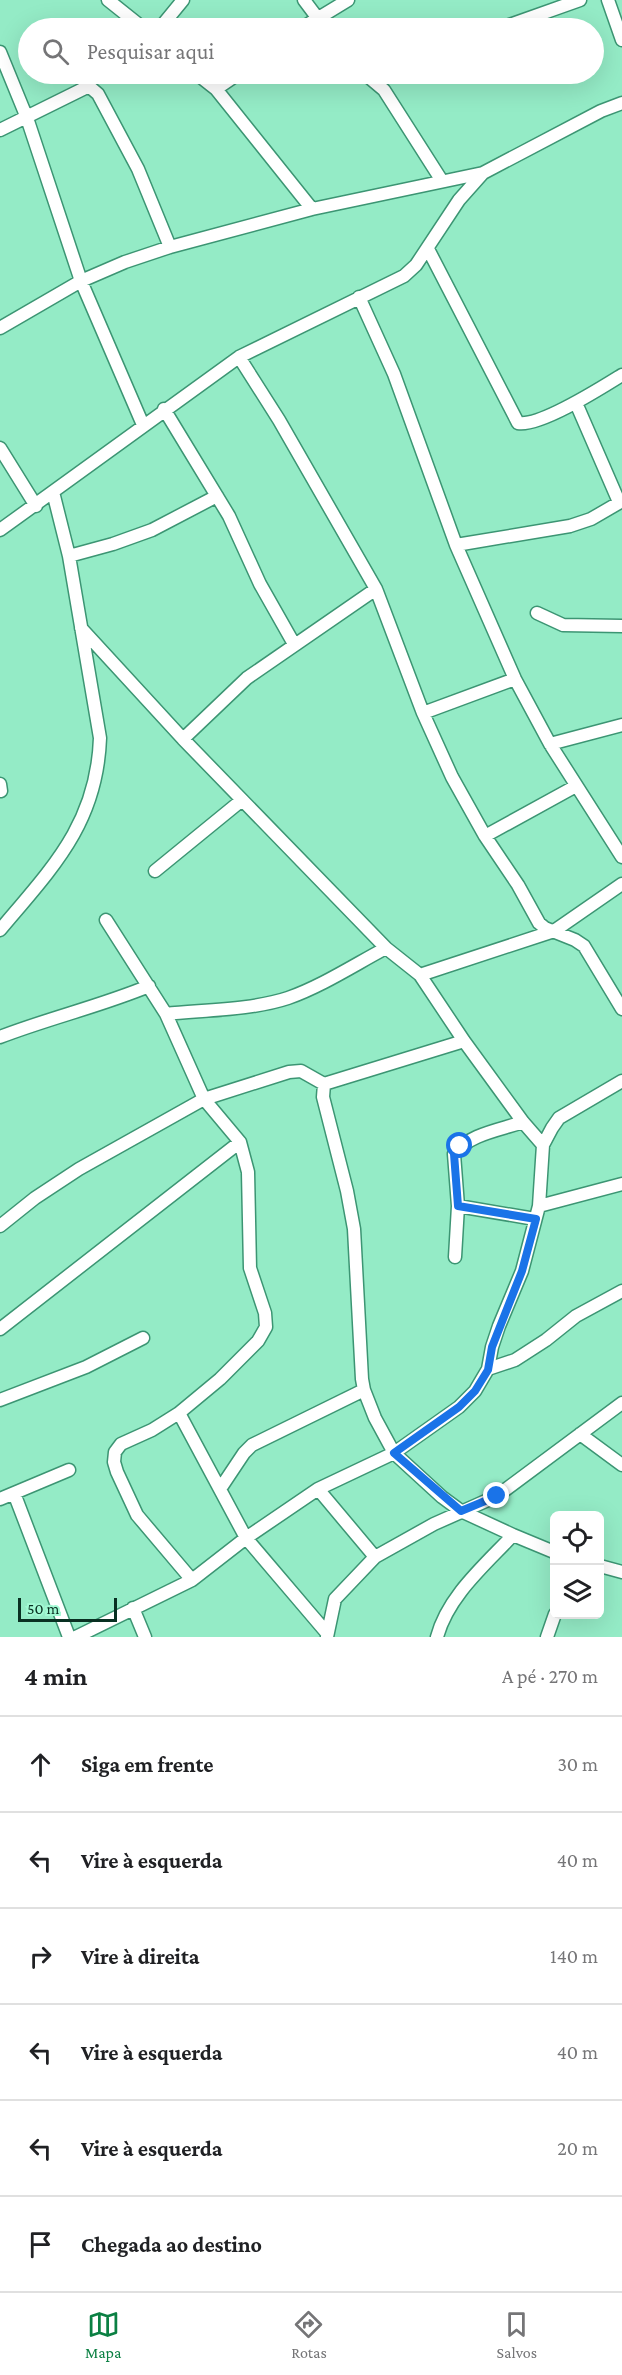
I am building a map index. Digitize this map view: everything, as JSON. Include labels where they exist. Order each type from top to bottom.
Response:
[{"type":"street","points":[[108,0],[130,18]]},
{"type":"street","points":[[168,18],[183,0]]},
{"type":"street","points":[[304,0],[318,18]]},
{"type":"street","points":[[328,18],[348,0]]},
{"type":"street","points":[[529,18],[580,0]]},
{"type":"street","points":[[609,0],[622,40]]},
{"type":"street","points":[[0,52],[27,118],[81,281],[143,425]]},
{"type":"street","points":[[210,84],[312,209]]},
{"type":"street","points":[[216,89],[223,84]]},
{"type":"street","points":[[378,84],[442,181]]},
{"type":"street","points":[[0,130],[85,88],[92,88],[98,94],[138,169],[170,247]]},
{"type":"street","points":[[0,328],[81,281],[125,262],[170,247],[312,209],[483,173],[602,111],[622,103]]},
{"type":"street","points":[[0,530],[239,357],[404,276],[416,265],[459,200],[483,173]]},
{"type":"street","points":[[428,249],[518,423],[534,421],[576,403],[622,375]]},
{"type":"street","points":[[359,297],[394,374],[456,545],[515,679],[550,744],[622,857]]},
{"type":"street","points":[[239,357],[279,420],[376,589],[423,713],[452,777],[484,836],[518,885],[539,923],[584,946],[622,1009]]},
{"type":"street","points":[[456,545],[570,526],[591,519],[621,501],[576,403]]},
{"type":"street","points":[[164,410],[239,534],[260,584],[294,644]]},
{"type":"street","points":[[0,448],[36,506]]},
{"type":"street","points":[[0,930],[56,863],[84,818],[94,788],[99,760],[100,738],[69,556],[52,492]]},
{"type":"street","points":[[69,556],[152,530],[217,496]]},
{"type":"street","points":[[183,739],[247,678],[376,589]]},
{"type":"street","points":[[537,613],[563,625],[622,626]]},
{"type":"street","points":[[81,628],[183,739],[386,948],[420,975],[464,1041],[523,1122],[543,1145]]},
{"type":"street","points":[[423,713],[515,679]]},
{"type":"street","points":[[550,744],[622,725]]},
{"type":"street","points":[[484,836],[576,786]]},
{"type":"street","points":[[155,871],[242,800]]},
{"type":"street","points":[[420,975],[554,931],[622,884]]},
{"type":"street","points":[[106,920],[166,1014],[204,1099],[240,1142],[248,1172],[250,1268],[265,1313],[266,1327],[258,1341],[220,1379],[180,1413],[122,1444],[115,1452],[114,1462],[137,1515],[192,1580]]},
{"type":"street","points":[[166,1014],[258,1005],[287,998],[386,948]]},
{"type":"street","points":[[0,1037],[112,1001],[149,986]]},
{"type":"street","points":[[0,1224],[79,1169],[204,1099],[289,1072],[301,1071],[324,1084],[464,1041]]},
{"type":"street","points":[[76,1637],[192,1580],[246,1538],[318,1490],[394,1453],[459,1407],[475,1391],[488,1370],[492,1347],[522,1271],[539,1206],[543,1145],[559,1118],[622,1081]]},
{"type":"street","points":[[324,1084],[322,1097],[348,1191],[354,1229],[364,1390],[394,1453],[461,1511],[550,1550]]},
{"type":"street","points":[[455,1257],[458,1206],[454,1154],[460,1146],[473,1139],[523,1122]]},
{"type":"street","points":[[0,1329],[240,1142]]},
{"type":"street","points":[[539,1206],[622,1184]]},
{"type":"street","points":[[458,1206],[536,1219]]},
{"type":"street","points":[[488,1370],[515,1360],[546,1340],[576,1316],[622,1291]]},
{"type":"street","points":[[0,1400],[86,1367],[143,1338]]},
{"type":"street","points":[[220,1489],[252,1445],[364,1390]]},
{"type":"street","points":[[326,1635],[334,1599],[375,1557],[461,1511],[497,1496],[622,1403]]},
{"type":"street","points":[[180,1413],[246,1538],[326,1635]]},
{"type":"street","points":[[580,1434],[622,1465]]},
{"type":"street","points":[[0,1499],[69,1470]]},
{"type":"street","points":[[318,1490],[375,1557]]},
{"type":"street","points":[[14,1493],[69,1637]]},
{"type":"street","points":[[437,1637],[451,1605],[513,1535]]},
{"type":"street","points":[[604,1567],[622,1572]]},
{"type":"street","points":[[133,1608],[145,1637]]},
{"type":"street","points":[[547,1637],[553,1619]]},
{"type":"route","points":[[460,1146],[454,1154],[458,1206],[536,1219],[522,1271],[492,1347],[488,1370],[475,1391],[459,1407],[394,1453],[442,1497],[461,1511],[497,1496]]}]
